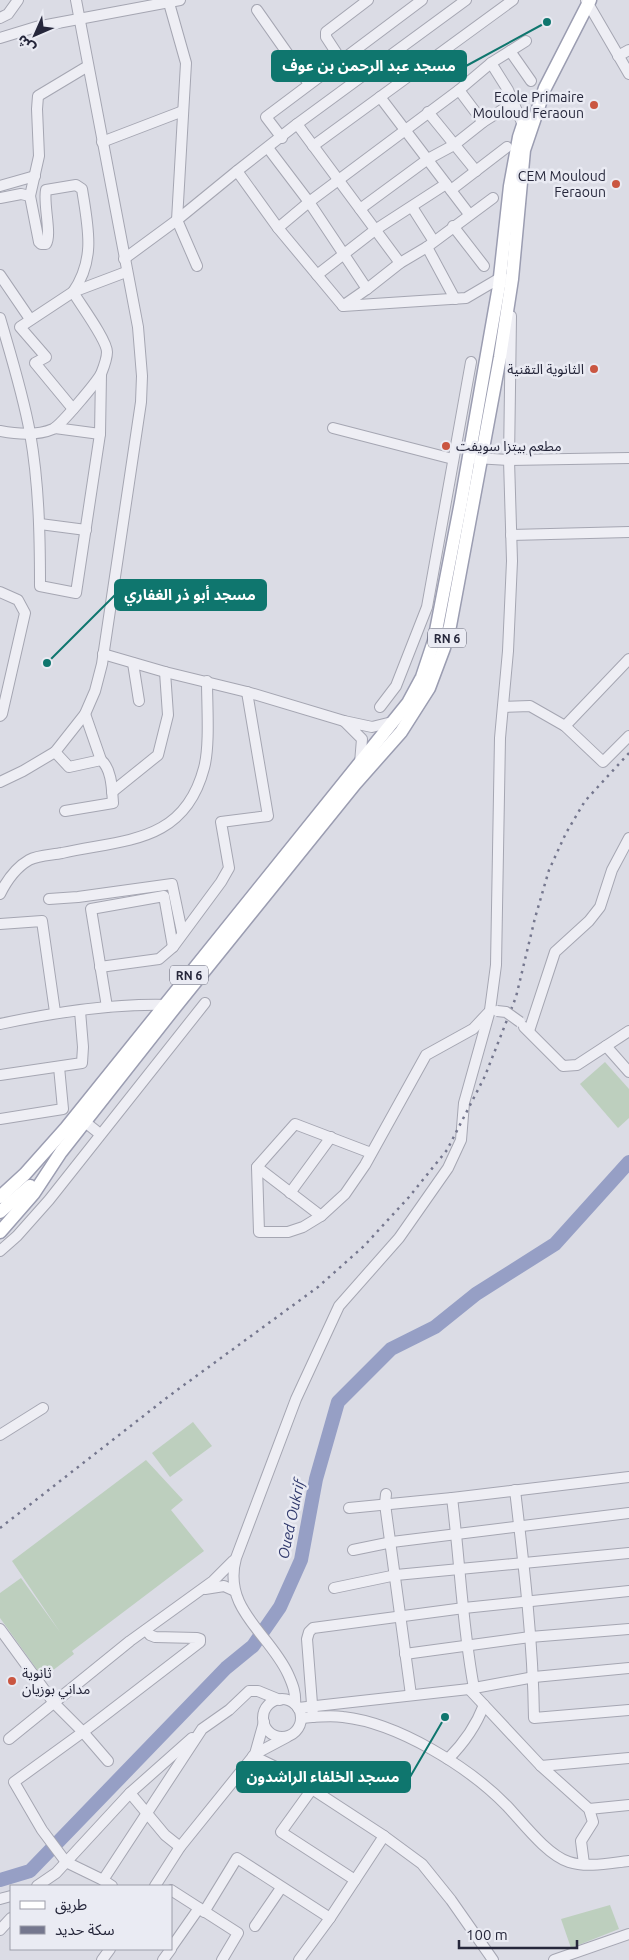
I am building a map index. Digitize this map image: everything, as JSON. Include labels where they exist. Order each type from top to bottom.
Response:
[{"type":"main road","name":"RN 6","points":[[0,1212],[17,1199],[53,1164],[165,1011],[360,762],[378,746],[401,732],[429,688],[444,648],[500,357],[510,186],[519,137],[530,107],[587,1]]},
{"type":"main road","name":"RN 6","points":[[0,1197],[25,1174],[66,1128],[355,784],[392,722],[408,703],[422,677],[434,641],[482,379],[506,279],[524,150],[545,88],[587,1]]},
{"type":"main road","points":[[0,1232],[34,1193],[53,1164]]},
{"type":"street","points":[[0,18],[8,14],[18,0]]},
{"type":"street","points":[[0,782],[55,752],[85,714],[95,691],[103,654],[141,402],[142,376],[138,327],[126,272],[76,0]]},
{"type":"street","points":[[0,38],[36,27],[180,0]]},
{"type":"street","points":[[364,76],[344,58],[326,37],[326,32],[368,0]]},
{"type":"street","points":[[282,138],[266,117],[344,58],[409,4],[422,0]]},
{"type":"street","points":[[124,260],[282,138],[297,124],[466,0]]},
{"type":"street","points":[[313,146],[513,0]]},
{"type":"street","points":[[587,1],[629,74]]},
{"type":"street","points":[[171,2],[186,64],[177,220],[197,266]]},
{"type":"street","points":[[257,10],[309,84]]},
{"type":"street","points":[[278,228],[309,202],[459,90],[490,63],[526,41]]},
{"type":"street","points":[[510,50],[531,81]]},
{"type":"street","points":[[618,56],[629,50]]},
{"type":"street","points":[[490,63],[508,90],[523,125]]},
{"type":"street","points":[[72,292],[82,279],[87,257],[89,234],[82,189],[76,184],[46,190],[48,240],[46,244],[39,242],[30,196],[39,156],[38,96],[88,66]]},
{"type":"street","points":[[459,90],[483,122]]},
{"type":"street","points":[[380,97],[469,214]]},
{"type":"street","points":[[360,209],[428,160],[454,145],[483,122],[513,103]]},
{"type":"street","points":[[102,142],[183,111]]},
{"type":"street","points":[[428,112],[476,171]]},
{"type":"street","points":[[297,124],[400,262]]},
{"type":"street","points":[[317,275],[375,230],[476,171],[507,147]]},
{"type":"street","points":[[268,148],[309,202],[367,289]]},
{"type":"street","points":[[237,171],[278,228],[343,306]]},
{"type":"street","points":[[0,186],[34,176]]},
{"type":"street","points":[[0,198],[21,194],[30,196]]},
{"type":"street","points":[[343,306],[400,262],[430,244],[452,226],[493,198]]},
{"type":"street","points":[[412,207],[455,299]]},
{"type":"street","points":[[452,226],[484,266]]},
{"type":"street","points":[[73,409],[36,364],[46,357],[20,327],[72,292],[126,272]]},
{"type":"street","points":[[0,275],[30,319]]},
{"type":"street","points":[[159,1885],[180,1847],[254,1755],[296,1731],[301,1718],[296,1706],[294,1690],[280,1659],[244,1614],[235,1591],[232,1571],[296,1399],[339,1306],[399,1238],[451,1162],[460,1140],[464,1103],[493,1011],[497,939],[500,738],[508,651],[512,561],[506,279],[466,298],[343,306]]},
{"type":"street","points":[[0,318],[16,373],[30,433],[40,524],[40,586],[76,593],[100,434],[101,374],[107,352],[104,342],[72,292]]},
{"type":"street","points":[[380,707],[396,686],[427,607],[470,362]]},
{"type":"street","points":[[55,428],[101,374]]},
{"type":"street","points":[[468,375],[482,379]]},
{"type":"street","points":[[0,431],[30,433],[55,428],[100,434]]},
{"type":"street","points":[[334,428],[453,459]]},
{"type":"street","points":[[469,458],[509,460],[629,458]]},
{"type":"street","points":[[40,524],[86,530]]},
{"type":"street","points":[[511,535],[629,532]]},
{"type":"street","points":[[0,592],[18,600],[25,613],[0,716]]},
{"type":"street","points":[[103,654],[164,672],[247,692],[344,721],[372,727],[392,722]]},
{"type":"street","points":[[565,726],[629,659]]},
{"type":"street","points":[[133,663],[139,701]]},
{"type":"street","points":[[112,792],[158,755],[168,715],[164,672]]},
{"type":"street","points":[[0,894],[10,875],[30,859],[117,844],[151,834],[179,816],[192,799],[204,768],[207,734],[207,681]]},
{"type":"street","points":[[100,967],[159,959],[173,946],[221,882],[229,868],[221,822],[268,816],[247,692]]},
{"type":"street","points":[[503,707],[530,706],[565,726],[603,762],[629,736]]},
{"type":"street","points":[[65,811],[113,804],[106,764],[101,760],[85,714]]},
{"type":"street","points":[[344,721],[362,739],[378,746]]},
{"type":"street","points":[[372,727],[378,746]]},
{"type":"street","points":[[360,762],[362,739]]},
{"type":"street","points":[[55,752],[69,767],[101,760]]},
{"type":"street","points":[[529,1031],[555,952],[589,921],[600,907],[612,870],[629,838]]},
{"type":"street","points":[[50,899],[172,884],[182,932]]},
{"type":"street","points":[[107,1007],[91,909],[164,896],[173,946]]},
{"type":"street","points":[[0,924],[42,921],[56,1012]]},
{"type":"street","points":[[0,1251],[17,1236],[49,1200],[205,1003]]},
{"type":"street","points":[[0,1024],[56,1012],[107,1007],[165,1011]]},
{"type":"street","points":[[0,1075],[82,1063],[83,1047],[80,1011]]},
{"type":"street","points":[[371,1153],[295,1124],[257,1167],[259,1232],[288,1232],[303,1227],[321,1216],[345,1194],[371,1153],[426,1055],[473,1029],[493,1011],[506,1012],[520,1022],[563,1066],[578,1065],[629,1031]]},
{"type":"street","points":[[606,1046],[629,1072]]},
{"type":"street","points":[[0,1119],[63,1109],[59,1067]]},
{"type":"street","points":[[85,1122],[100,1134]]},
{"type":"street","points":[[290,1192],[331,1137]]},
{"type":"street","points":[[257,1167],[321,1216]]},
{"type":"street","points":[[0,1435],[43,1408]]},
{"type":"street","points":[[349,1508],[386,1499],[452,1498],[629,1477]]},
{"type":"street","points":[[515,1490],[534,1677],[534,1718],[629,1710]]},
{"type":"street","points":[[452,1498],[472,1688],[484,1704],[542,1766],[589,1809],[593,1822],[581,1841],[584,1864]]},
{"type":"street","points":[[386,1499],[410,1695]]},
{"type":"street","points":[[352,1550],[392,1542],[629,1513]]},
{"type":"street","points":[[334,1588],[396,1575],[629,1553]]},
{"type":"street","points":[[9,1739],[146,1630],[219,1576],[236,1558]]},
{"type":"street","points":[[201,1590],[224,1586],[235,1591]]},
{"type":"street","points":[[313,1717],[307,1639],[311,1630],[316,1627],[464,1608],[629,1591]]},
{"type":"street","points":[[0,1629],[54,1703],[108,1761]]},
{"type":"street","points":[[405,1654],[466,1644],[629,1629]]},
{"type":"street","points":[[110,1885],[66,1862],[42,1830],[14,1782],[83,1732],[200,1642],[200,1639],[155,1637],[146,1630]]},
{"type":"street","points":[[40,1885],[52,1877],[130,1793],[202,1729],[229,1710],[251,1690],[296,1706],[312,1706],[472,1688],[534,1677],[629,1668]]},
{"type":"street","points":[[254,1755],[265,1716],[270,1705],[281,1700],[286,1690],[289,1676]]},
{"type":"street","points":[[258,1691],[269,1731],[273,1734],[288,1736]]},
{"type":"street","points":[[448,1760],[462,1745],[477,1723],[484,1704]]},
{"type":"street","points":[[301,1718],[342,1717],[375,1724],[427,1747],[461,1768],[505,1804],[554,1854],[569,1862],[584,1864],[629,1861]]},
{"type":"street","points":[[103,1880],[202,1729]]},
{"type":"street","points":[[254,1755],[276,1766],[312,1789],[384,1836],[422,1864],[451,1900],[493,1960]]},
{"type":"street","points":[[542,1766],[629,1758]]},
{"type":"street","points":[[312,1789],[281,1832],[355,1880]]},
{"type":"street","points":[[130,1793],[165,1835],[180,1847]]},
{"type":"street","points":[[589,1809],[629,1805]]},
{"type":"street","points":[[299,1960],[330,1918],[384,1836]]},
{"type":"street","points":[[172,1947],[201,1910],[237,1858],[330,1918]]},
{"type":"street","points":[[255,1926],[281,1888]]},
{"type":"street","points":[[172,1891],[238,1933],[222,1960]]},
{"type":"street","points":[[0,1930],[10,1919]]},
{"type":"street","points":[[554,1960],[629,1934]]},
{"type":"green space","points":[[605,1062],[629,1089],[629,1118],[618,1128],[580,1084]]},
{"type":"green space","points":[[193,1422],[212,1446],[170,1477],[152,1453]]},
{"type":"green space","points":[[146,1460],[183,1500],[171,1510],[204,1551],[72,1651],[74,1654],[43,1678],[0,1618],[0,1593],[21,1578],[60,1632],[12,1561]]},
{"type":"green space","points":[[610,1905],[619,1929],[571,1948],[561,1919]]},
{"type":"waterway","name":"Oued Oukrif","points":[[0,1880],[30,1871],[226,1668],[253,1646],[280,1607],[301,1560],[316,1479],[338,1402],[391,1349],[435,1327],[476,1294],[555,1244],[629,1162]]},
{"type":"railway","points":[[0,1528],[169,1396],[318,1287],[364,1246],[409,1197],[447,1150],[485,1076],[516,997],[549,870],[566,833],[585,801],[629,753]]},
{"type":"place","name":"مسجد عبد الرحمن بن عوف","points":[[547,22]]},
{"type":"place","name":"Ecole Primaire Mouloud Feraoun","points":[[594,105]]},
{"type":"place","name":"CEM Mouloud Feraoun","points":[[616,184]]},
{"type":"place","name":"الثانوية التقنية","points":[[594,369]]},
{"type":"place","name":"مطعم بيتزا سويفت","points":[[446,446]]},
{"type":"place","name":"مسجد أبو ذر الغفاري","points":[[47,663]]},
{"type":"place","name":"ثانوية مداني بوزيان","points":[[12,1681]]},
{"type":"place","name":"مسجد الخلفاء الراشدون","points":[[445,1717]]}]
